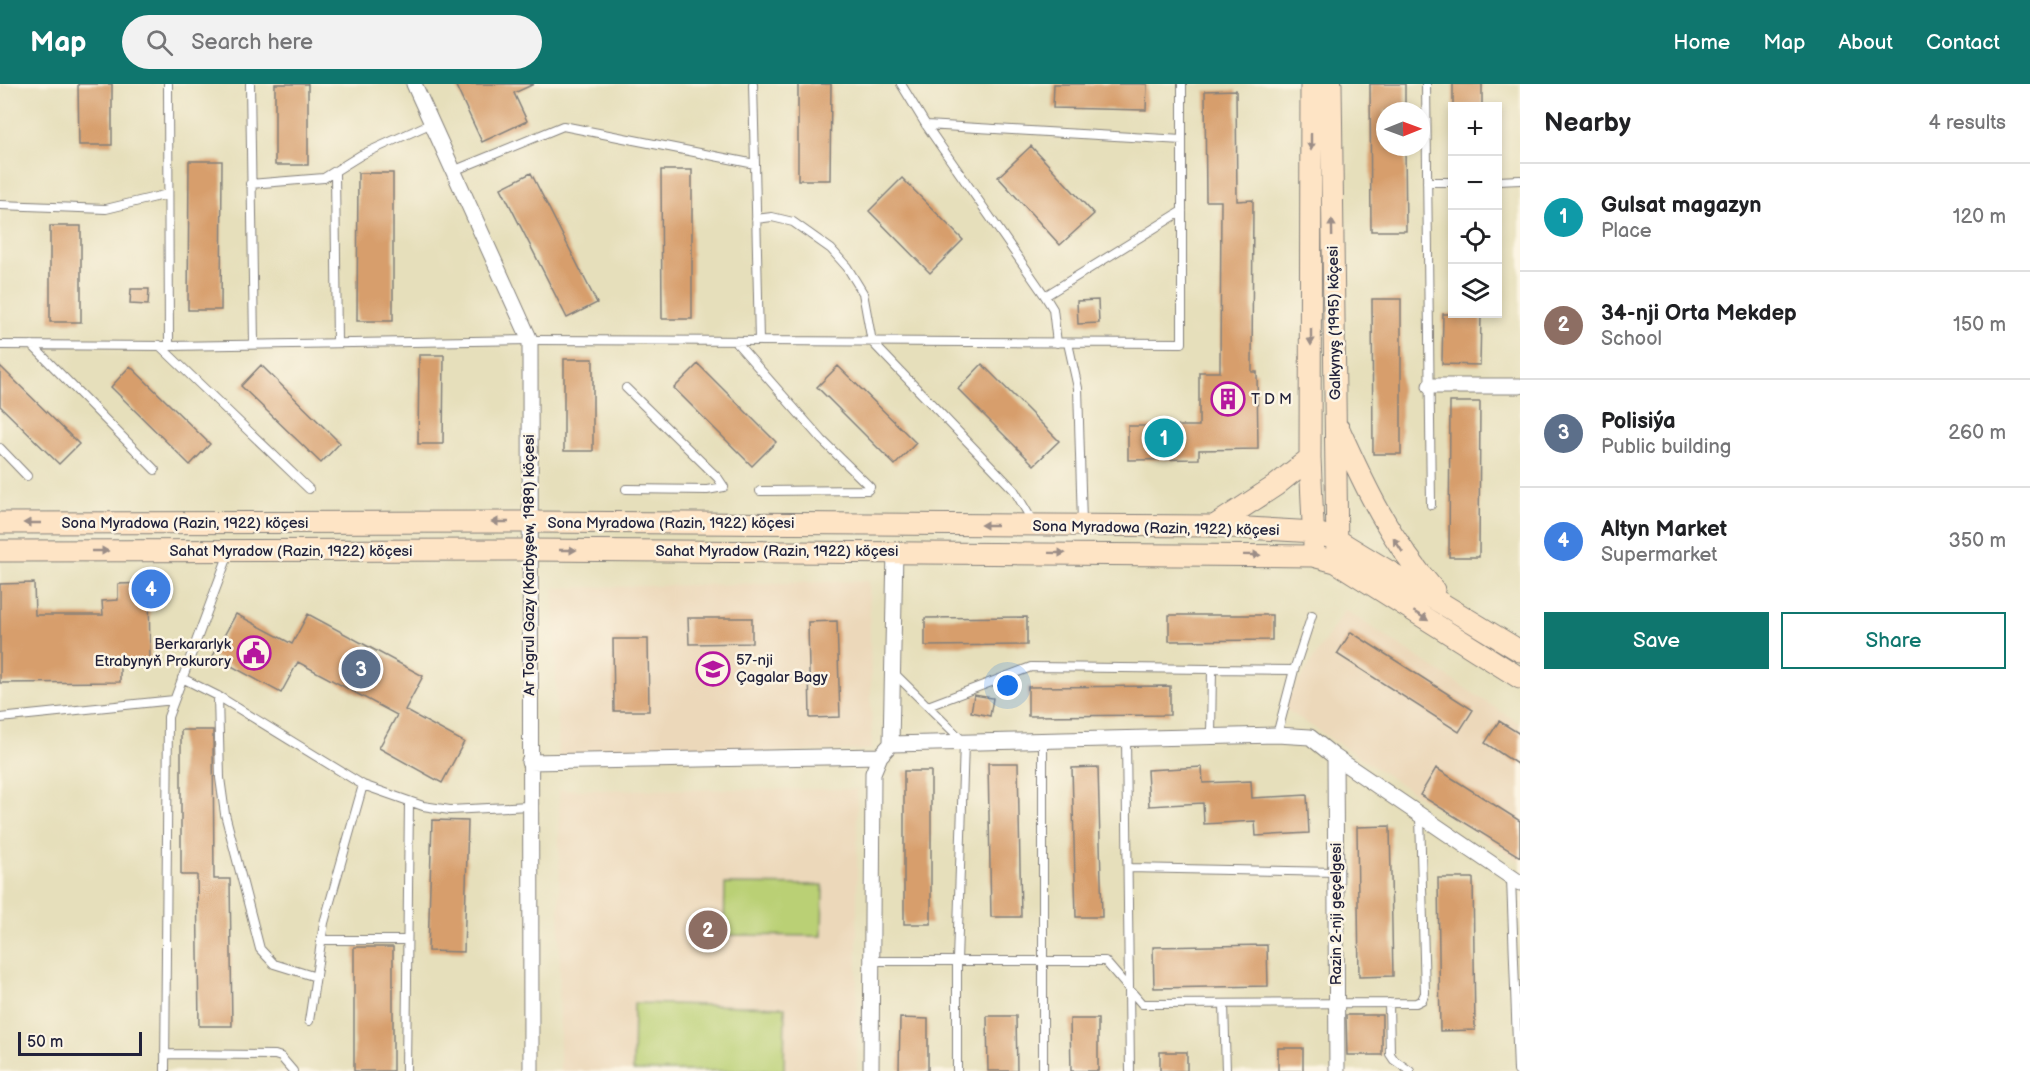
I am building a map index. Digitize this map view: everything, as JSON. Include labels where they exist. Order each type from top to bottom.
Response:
[{"type":"main road","name":"Galkynyş (1995) köçesi","points":[[1311,84],[1310,458],[1315,532],[1313,556]]},
{"type":"main road","name":"Galkynyş (1995) köçesi","points":[[1331,84],[1335,420],[1339,541],[1336,562]]},
{"type":"main road","points":[[1335,420],[1384,523],[1408,560],[1449,606]]},
{"type":"main road","points":[[1214,526],[1275,486],[1310,458]]},
{"type":"main road","name":"Sona Myradowa (Razin, 1922) köçesi","points":[[0,523],[529,522],[1214,526],[1315,532],[1339,541]]},
{"type":"main road","points":[[1339,541],[1520,651]]},
{"type":"main road","name":"Sahat Myradow (Razin, 1922) köçesi","points":[[0,551],[895,551],[1313,556],[1336,562],[1520,678]]},
{"type":"street","name":"Ar Togrul Gazy (Karbyşew, 1989) köçesi","points":[[414,84],[530,340],[531,1071]]},
{"type":"street","points":[[1430,386],[1520,386]]},
{"type":"street","points":[[871,1071],[873,773],[880,756],[891,744],[895,551]]},
{"type":"street","points":[[891,744],[1126,737],[1277,735],[1310,737],[1335,757],[1515,880]]},
{"type":"street","points":[[529,762],[880,756]]},
{"type":"street","name":"Razin 2-nji geçelgesi","points":[[1335,757],[1337,1071]]},
{"type":"lane","points":[[168,84],[169,345]]},
{"type":"lane","points":[[250,84],[254,344]]},
{"type":"lane","points":[[753,84],[759,341]]},
{"type":"lane","points":[[901,84],[926,125],[1053,309],[1057,343]]},
{"type":"lane","points":[[0,345],[530,340],[1182,343],[1182,84]]},
{"type":"lane","points":[[1426,84],[1431,505]]},
{"type":"lane","points":[[250,184],[324,178],[361,155],[432,123]]},
{"type":"lane","points":[[926,125],[1182,140]]},
{"type":"lane","points":[[453,171],[563,126],[755,164]]},
{"type":"lane","points":[[335,173],[337,343]]},
{"type":"lane","points":[[1502,181],[1520,180]]},
{"type":"lane","points":[[1427,182],[1448,182]]},
{"type":"lane","points":[[0,205],[106,209],[168,194]]},
{"type":"lane","points":[[1045,296],[1182,211]]},
{"type":"lane","points":[[756,219],[772,217],[793,222],[831,249],[847,267],[862,293],[872,342],[1014,490],[1035,526]]},
{"type":"lane","points":[[735,341],[822,440],[870,487],[868,490],[760,491]]},
{"type":"lane","points":[[1068,343],[1078,388],[1082,526]]},
{"type":"lane","points":[[32,345],[155,470]]},
{"type":"lane","points":[[159,345],[309,489]]},
{"type":"lane","points":[[626,388],[718,478],[724,487],[707,490],[626,489]]},
{"type":"lane","points":[[0,448],[27,476]]},
{"type":"lane","points":[[165,1071],[168,717],[229,552]]},
{"type":"lane","points":[[1277,735],[1294,670],[1312,615]]},
{"type":"lane","points":[[928,706],[1031,668],[1294,670]]},
{"type":"lane","points":[[1211,736],[1212,669]]},
{"type":"lane","points":[[893,671],[964,742],[957,961],[957,1071]]},
{"type":"lane","points":[[182,678],[218,696],[363,785],[409,801],[450,810],[529,806]]},
{"type":"lane","points":[[218,696],[220,778],[225,814],[260,949],[274,964],[316,977]]},
{"type":"lane","points":[[0,717],[174,700]]},
{"type":"lane","points":[[1126,737],[1130,1071]]},
{"type":"lane","points":[[1043,740],[1041,961],[1043,1071]]},
{"type":"lane","points":[[309,1021],[321,940],[363,785]]},
{"type":"lane","points":[[406,1071],[409,801]]},
{"type":"lane","points":[[871,961],[1105,961],[1143,1004],[1416,1003],[1422,1000],[1425,993],[1420,816]]},
{"type":"lane","points":[[1128,868],[1336,873]]},
{"type":"lane","points":[[1515,880],[1518,1071]]},
{"type":"lane","points":[[321,940],[406,940]]},
{"type":"lane","points":[[1389,1003],[1390,1054],[1394,1060],[1410,1071]]},
{"type":"lane","points":[[1224,1004],[1226,1071]]},
{"type":"lane","points":[[165,1054],[275,1055],[281,1057],[293,1071]]},
{"type":"shaded area","name":"57-nji Çagalar Bagy","points":[[869,581],[872,750],[558,758],[554,588]]},
{"type":"shaded area","points":[[1345,610],[1520,724],[1520,862],[1282,707]]},
{"type":"shaded area","points":[[857,789],[857,1071],[560,1071],[559,790]]},
{"type":"green space","points":[[725,884],[823,885],[822,936],[724,935]]},
{"type":"green space","points":[[634,1003],[785,1007],[784,1071],[633,1071]]},
{"type":"building","points":[[78,84],[112,84],[112,145],[79,145]]},
{"type":"building","points":[[275,84],[308,84],[308,165],[275,165]]},
{"type":"building","points":[[455,84],[534,84],[514,93],[527,121],[482,142]]},
{"type":"building","points":[[798,84],[831,84],[830,180],[798,180]]},
{"type":"building","points":[[1054,84],[1147,84],[1146,110],[1053,108]]},
{"type":"building","points":[[1370,84],[1405,84],[1405,102],[1376,102],[1376,156],[1405,156],[1406,231],[1371,231]]},
{"type":"building","points":[[1453,84],[1482,84],[1482,102],[1453,102]]},
{"type":"building","points":[[1236,90],[1237,201],[1253,200],[1252,372],[1257,372],[1258,449],[1199,450],[1199,459],[1128,460],[1128,426],[1199,426],[1199,372],[1220,372],[1221,201],[1206,201],[1205,91]]},
{"type":"building","points":[[1031,146],[1094,214],[1060,245],[998,177]]},
{"type":"building","points":[[189,161],[222,161],[221,310],[188,310]]},
{"type":"building","points":[[661,170],[692,170],[692,319],[662,319]]},
{"type":"building","points":[[358,173],[393,173],[393,321],[357,321]]},
{"type":"building","points":[[531,173],[597,303],[567,318],[501,188]]},
{"type":"building","points":[[902,178],[963,240],[930,273],[869,211]]},
{"type":"building","points":[[50,226],[81,226],[81,322],[50,322]]},
{"type":"building","points":[[131,289],[149,289],[148,305],[130,304]]},
{"type":"building","points":[[1372,299],[1401,299],[1401,454],[1373,454]]},
{"type":"building","points":[[1098,300],[1099,323],[1078,324],[1077,301]]},
{"type":"building","points":[[1443,314],[1448,314],[1448,318],[1481,318],[1480,365],[1442,364]]},
{"type":"building","points":[[419,355],[444,355],[443,444],[418,444]]},
{"type":"building","points":[[564,359],[593,359],[593,451],[564,451]]},
{"type":"building","points":[[698,364],[776,442],[752,466],[674,388]]},
{"type":"building","points":[[982,364],[1059,441],[1034,465],[958,389]]},
{"type":"building","points":[[261,365],[340,443],[321,463],[241,386]]},
{"type":"building","points":[[0,366],[79,444],[59,464],[0,406]]},
{"type":"building","points":[[130,366],[210,444],[190,465],[111,387]]},
{"type":"building","points":[[838,366],[916,443],[895,465],[817,387]]},
{"type":"building","points":[[1450,402],[1480,402],[1479,557],[1449,557]]},
{"type":"building","points":[[34,583],[35,615],[103,615],[102,601],[118,600],[118,584],[149,583],[150,663],[120,663],[120,682],[0,683],[0,584]]},
{"type":"building","points":[[236,614],[292,644],[308,614],[423,676],[405,710],[464,742],[442,783],[379,748],[397,715],[298,662],[281,693],[213,656]]},
{"type":"building","points":[[1169,615],[1272,615],[1272,640],[1169,641]]},
{"type":"building","points":[[1027,617],[1027,645],[925,646],[925,618]]},
{"type":"building","points":[[688,618],[752,618],[752,643],[689,644]]},
{"type":"building","points":[[837,621],[840,717],[810,718],[808,622]]},
{"type":"building","points":[[1351,632],[1473,710],[1459,732],[1337,654]]},
{"type":"building","points":[[613,639],[648,639],[649,711],[614,711]]},
{"type":"building","points":[[1170,686],[1170,715],[1028,716],[1028,687]]},
{"type":"building","points":[[974,695],[993,698],[990,716],[971,712]]},
{"type":"building","points":[[1499,721],[1520,734],[1520,766],[1485,743]]},
{"type":"building","points":[[181,730],[213,730],[214,879],[230,879],[232,1026],[199,1026],[197,875],[181,875]]},
{"type":"building","points":[[988,763],[1018,763],[1021,917],[991,917]]},
{"type":"building","points":[[1098,767],[1102,917],[1076,917],[1072,768]]},
{"type":"building","points":[[1202,767],[1203,783],[1251,781],[1252,798],[1307,795],[1309,833],[1256,836],[1255,821],[1204,824],[1203,803],[1149,806],[1147,770]]},
{"type":"building","points":[[1436,768],[1520,821],[1520,857],[1420,795]]},
{"type":"building","points":[[904,771],[931,771],[931,924],[904,924]]},
{"type":"building","points":[[432,820],[468,821],[464,952],[428,951]]},
{"type":"building","points":[[1390,826],[1393,976],[1359,977],[1357,827]]},
{"type":"building","points":[[1438,878],[1473,878],[1475,1030],[1440,1031]]},
{"type":"building","points":[[1267,945],[1268,986],[1154,988],[1153,947]]},
{"type":"building","points":[[354,947],[393,947],[393,1071],[354,1071]]},
{"type":"building","points":[[1346,1015],[1382,1015],[1382,1055],[1347,1055]]},
{"type":"building","points":[[987,1016],[1016,1016],[1017,1071],[988,1071]]},
{"type":"building","points":[[900,1018],[928,1019],[928,1071],[899,1071]]},
{"type":"building","points":[[1070,1019],[1098,1019],[1098,1071],[1071,1071]]},
{"type":"building","points":[[1278,1048],[1303,1048],[1303,1071],[1278,1071]]},
{"type":"building","points":[[1160,1052],[1187,1052],[1187,1071],[1160,1071]]},
{"type":"place","name":"T D M","points":[[1228,399]]},
{"type":"place","name":"Gulsat magazyn","points":[[1164,438]]},
{"type":"place","name":"Altyn Market","points":[[151,589]]},
{"type":"place","name":"Berkararlyk Etrabynyň Prokurory","points":[[254,653]]},
{"type":"place","name":"Polisiýa","points":[[361,669]]},
{"type":"place","name":"57-nji Çagalar Bagy","points":[[713,669]]},
{"type":"place","name":"34-nji Orta Mekdep","points":[[708,930]]}]
